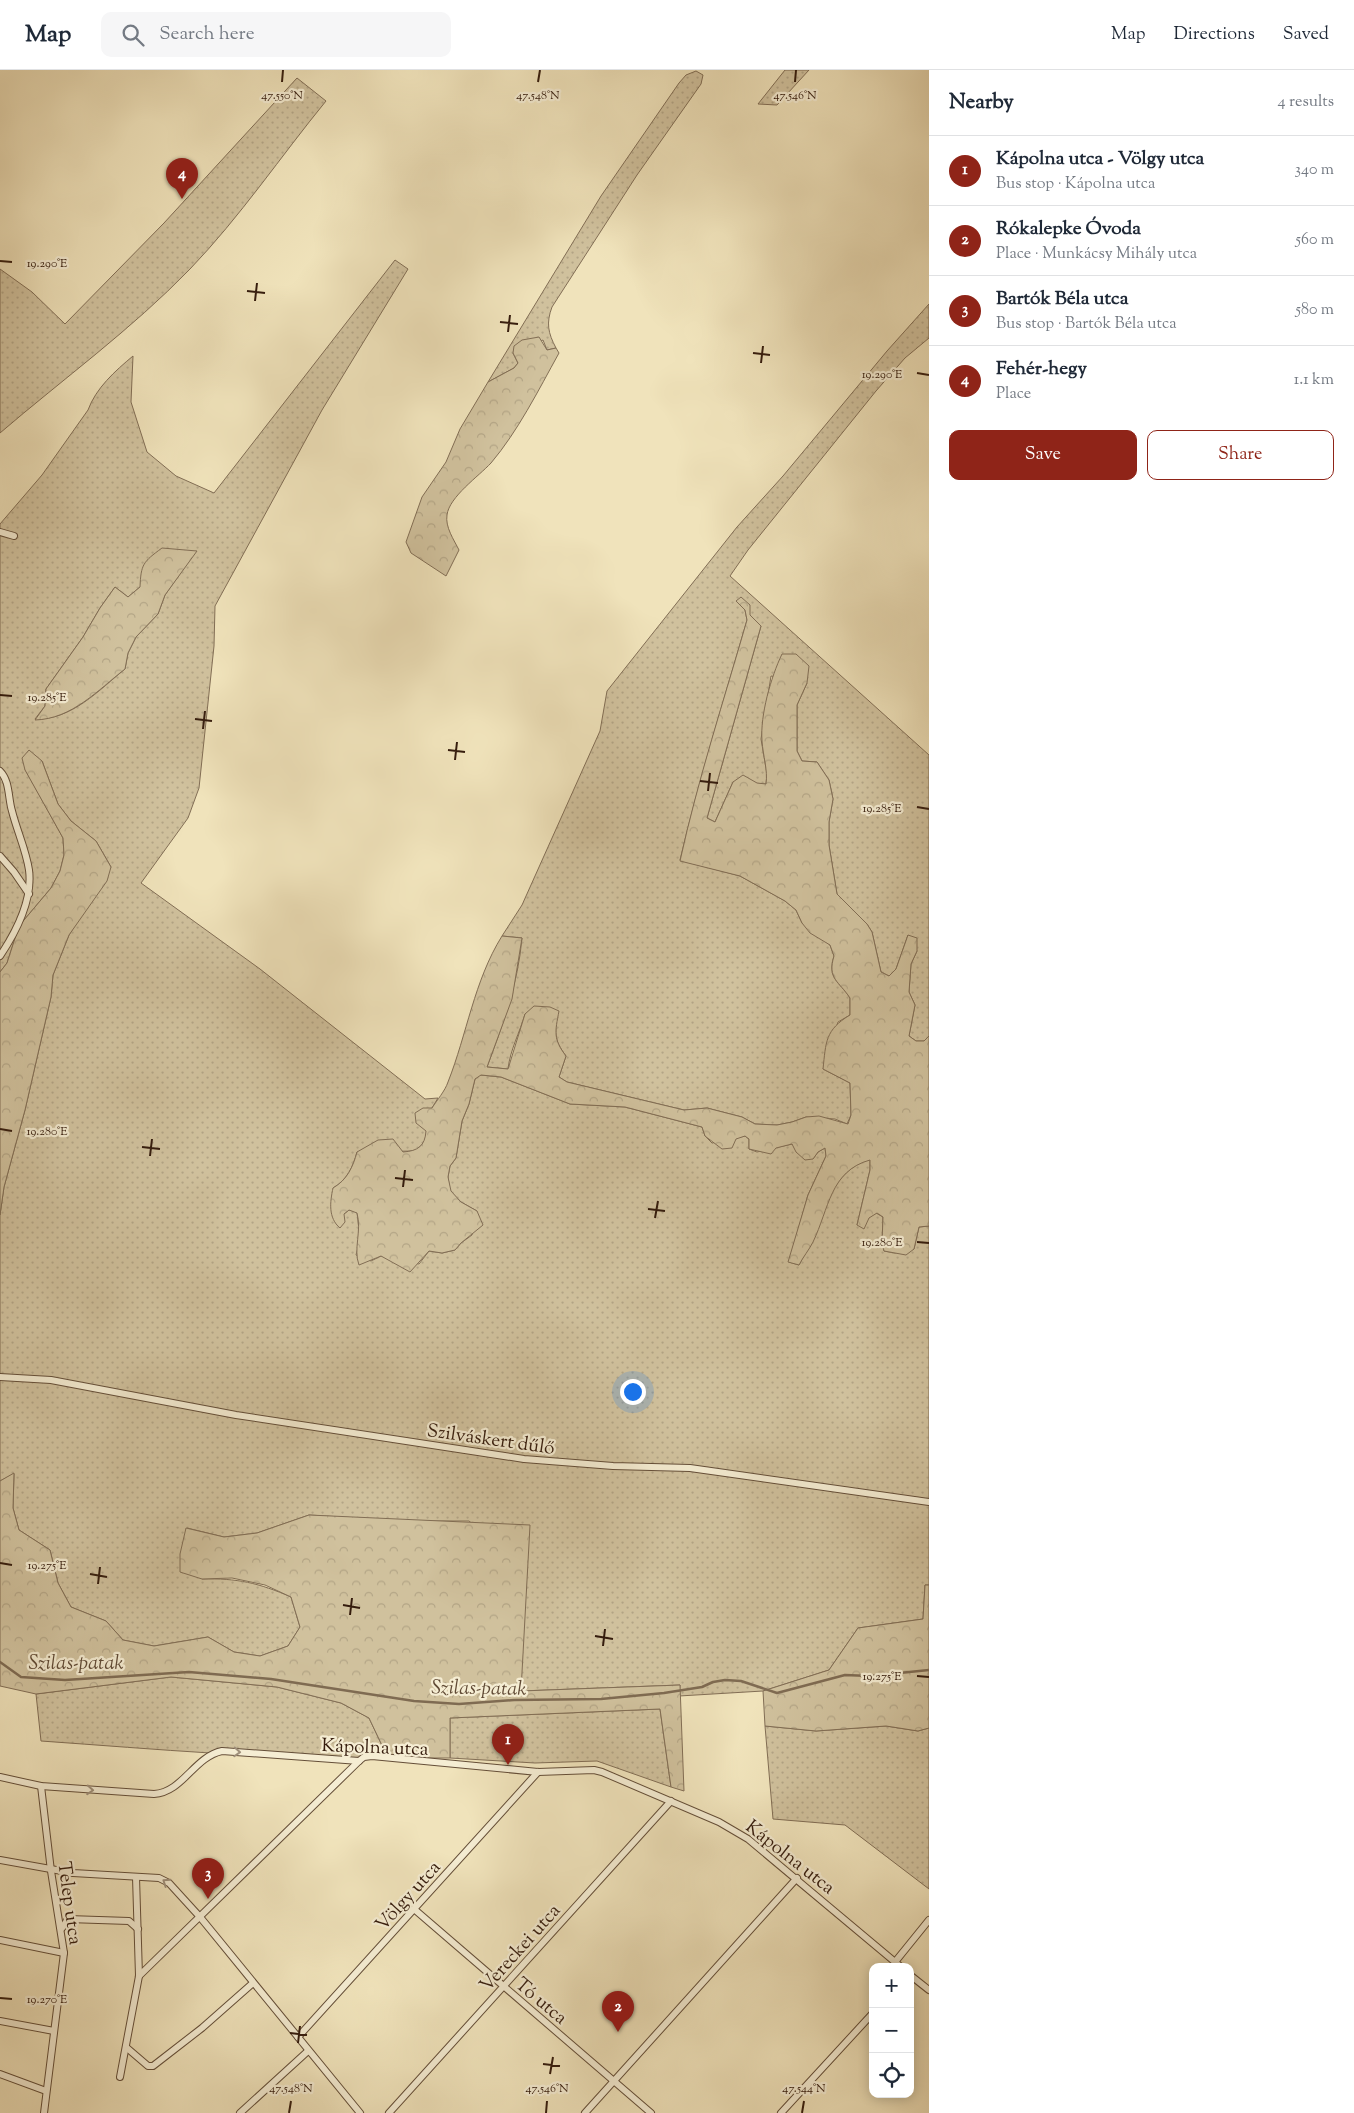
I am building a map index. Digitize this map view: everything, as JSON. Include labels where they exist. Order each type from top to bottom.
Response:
[{"type":"street","points":[[0,532],[14,536]]},
{"type":"street","points":[[0,785],[1,771]]},
{"type":"street","points":[[0,956],[22,915],[29,894],[29,869],[1,771]]},
{"type":"street","points":[[0,856],[29,894]]},
{"type":"street","name":"Szilváskert dűlő","points":[[0,1377],[51,1380],[236,1415],[524,1459],[604,1466],[690,1468],[929,1502]]},
{"type":"street","name":"Kápolna utca","points":[[0,1777],[41,1786],[154,1794],[167,1793],[203,1760],[214,1753],[222,1751],[359,1761],[364,1757],[372,1756],[538,1772],[594,1770],[671,1801],[733,1829],[766,1851],[897,1963]]},
{"type":"street","points":[[139,1976],[359,1761]]},
{"type":"street","name":"Völgy utca","points":[[298,2037],[538,1772]]},
{"type":"street","name":"Telep utca","points":[[41,1786],[51,1871],[62,1929],[64,1952],[44,2113]]},
{"type":"street","name":"Vereckei utca","points":[[389,2113],[671,1801]]},
{"type":"street","points":[[0,1860],[51,1871],[164,1880],[200,1917],[360,2113]]},
{"type":"street","points":[[120,2077],[127,2048],[139,1976],[136,1877]]},
{"type":"street","points":[[585,2113],[797,1878]]},
{"type":"street","name":"Tó utca","points":[[414,1910],[651,2113]]},
{"type":"street","points":[[62,1929],[68,1919],[129,1921],[138,1928]]},
{"type":"street","points":[[899,1963],[929,1920]]},
{"type":"street","points":[[0,1940],[64,1952]]},
{"type":"street","points":[[914,1978],[929,1990]]},
{"type":"street","points":[[127,2048],[148,2066],[152,2066],[202,2028],[253,1983]]},
{"type":"street","points":[[780,2113],[869,2017]]},
{"type":"street","points":[[0,2021],[54,2031]]},
{"type":"street","points":[[240,2113],[308,2051]]},
{"type":"street","points":[[0,2074],[46,2091]]},
{"type":"green space","points":[[785,70],[809,70],[777,105],[758,104]]},
{"type":"green space","points":[[696,71],[703,75],[701,84],[637,175],[552,307],[549,328],[556,348],[547,350],[543,340],[513,353],[518,363],[514,368],[488,382],[601,196],[679,83],[686,75]]},
{"type":"green space","points":[[297,78],[326,101],[226,229],[190,269],[145,312],[0,433],[0,269],[32,292],[65,324],[164,223]]},
{"type":"green space","points":[[395,260],[408,269],[322,410],[215,606],[214,646],[199,788],[188,818],[141,883],[260,969],[425,1099],[438,1098],[432,1108],[425,1142],[415,1151],[357,1152],[349,1173],[333,1188],[344,1214],[349,1210],[357,1212],[360,1240],[356,1255],[371,1261],[381,1256],[419,1264],[429,1251],[442,1253],[455,1250],[472,1235],[477,1211],[461,1202],[450,1191],[448,1177],[450,1166],[456,1158],[462,1121],[469,1104],[475,1079],[480,1075],[501,1077],[570,1104],[625,1107],[702,1127],[705,1136],[712,1143],[745,1136],[749,1139],[749,1149],[757,1152],[792,1144],[813,1159],[818,1152],[825,1148],[826,1156],[808,1195],[789,1262],[799,1265],[833,1189],[843,1176],[855,1166],[870,1159],[870,1170],[857,1225],[876,1213],[883,1217],[882,1243],[884,1251],[895,1253],[914,1249],[919,1227],[929,1226],[929,1585],[925,1585],[923,1619],[858,1628],[829,1670],[763,1691],[679,1696],[680,1685],[520,1691],[527,1568],[469,1521],[408,1521],[309,1515],[257,1533],[224,1537],[187,1528],[202,1579],[226,1579],[248,1582],[291,1597],[300,1627],[288,1646],[260,1656],[234,1652],[208,1637],[154,1646],[123,1640],[106,1621],[71,1607],[58,1583],[50,1550],[19,1530],[13,1508],[14,1474],[0,1481],[0,1215],[4,1187],[25,1110],[51,997],[53,975],[69,935],[111,867],[96,841],[71,821],[58,804],[42,761],[25,769],[63,838],[64,855],[60,871],[51,888],[19,926],[7,963],[0,972],[0,524],[42,475],[88,410],[101,387],[133,356],[131,402],[147,452],[176,476],[214,493]],"holes":[[[196,551],[165,595],[158,614],[136,637],[128,653],[125,669],[95,694],[73,709],[61,715],[35,719],[45,706],[46,689],[83,637],[115,587],[128,597],[140,587]]]},
{"type":"green space","points":[[929,304],[929,338],[905,358],[876,391],[748,550],[730,576],[929,755],[929,1036],[924,1041],[916,1041],[909,1036],[915,1005],[909,992],[911,964],[917,951],[908,935],[896,969],[889,976],[881,972],[872,932],[867,924],[837,894],[829,845],[829,822],[833,799],[829,780],[817,762],[802,761],[797,751],[797,705],[807,683],[771,676],[761,739],[767,774],[766,784],[733,782],[715,822],[707,818],[761,626],[745,610],[747,620],[703,770],[680,860],[740,876],[785,901],[796,910],[802,923],[830,945],[834,956],[832,964],[833,975],[850,998],[850,1015],[838,1022],[823,1069],[850,1083],[851,1115],[847,1124],[835,1119],[806,1117],[777,1125],[755,1124],[742,1117],[707,1108],[684,1110],[567,1082],[559,1077],[566,1056],[559,1045],[556,1035],[558,1011],[525,1014],[508,1069],[487,1067],[513,988],[522,938],[502,936],[522,905],[600,731],[607,691],[737,527],[783,476],[887,351]]},
{"type":"green space","points":[[539,337],[547,350],[556,348],[559,353],[501,451],[465,487],[449,508],[447,524],[459,550],[446,576],[411,553],[406,542],[422,497],[446,462],[460,429],[488,382],[514,368],[518,363],[513,353],[514,346],[522,340]]},
{"type":"green space","points":[[162,548],[197,551],[165,595],[158,614],[136,637],[128,653],[125,669],[73,709],[61,715],[35,720],[45,706],[46,689],[83,637],[115,587],[128,597],[140,587],[144,564]]},
{"type":"green space","points":[[741,597],[750,605],[750,615],[761,626],[707,818],[715,822],[733,782],[743,775],[757,783],[766,784],[762,731],[767,696],[782,654],[796,654],[809,666],[807,683],[797,705],[797,751],[802,761],[817,762],[829,780],[833,799],[829,822],[829,845],[837,894],[867,924],[872,932],[881,972],[889,976],[896,969],[908,935],[917,938],[917,951],[911,964],[909,992],[915,1005],[909,1036],[916,1041],[924,1041],[929,1036],[929,1226],[919,1227],[914,1249],[906,1255],[884,1251],[882,1243],[883,1217],[877,1213],[869,1218],[864,1229],[857,1225],[870,1170],[870,1160],[857,1165],[846,1173],[832,1193],[813,1242],[799,1265],[788,1262],[808,1195],[826,1156],[825,1148],[818,1152],[813,1159],[805,1160],[796,1152],[792,1144],[776,1148],[771,1154],[749,1149],[749,1139],[745,1136],[736,1139],[732,1148],[722,1149],[705,1136],[702,1127],[625,1107],[570,1104],[501,1077],[481,1075],[475,1079],[469,1104],[462,1121],[456,1158],[450,1166],[448,1177],[451,1191],[461,1202],[477,1211],[483,1225],[455,1250],[442,1253],[429,1251],[410,1272],[381,1256],[359,1265],[357,1259],[359,1226],[357,1213],[349,1210],[344,1214],[345,1222],[340,1228],[336,1224],[331,1210],[333,1188],[349,1173],[357,1152],[378,1140],[393,1139],[403,1152],[420,1147],[426,1131],[416,1123],[415,1113],[423,1108],[432,1108],[447,1085],[484,971],[502,936],[522,938],[512,999],[487,1067],[508,1069],[525,1014],[534,1006],[550,1007],[559,1011],[556,1035],[559,1045],[566,1056],[559,1077],[567,1082],[684,1110],[707,1108],[742,1117],[755,1124],[777,1125],[806,1117],[819,1116],[848,1124],[851,1115],[850,1083],[823,1069],[826,1044],[831,1032],[850,1015],[850,998],[833,975],[832,964],[834,956],[830,945],[810,933],[802,923],[796,910],[785,901],[740,876],[680,861],[703,770],[747,620],[745,610],[736,601]]},
{"type":"green space","points":[[29,750],[42,761],[58,804],[71,821],[96,841],[111,867],[107,881],[69,935],[53,975],[51,997],[25,1110],[4,1187],[0,1215],[0,972],[7,963],[19,926],[51,888],[60,871],[64,855],[63,838],[25,770],[22,758]]},
{"type":"green space","points":[[14,1473],[13,1508],[19,1530],[50,1550],[58,1583],[71,1607],[106,1621],[123,1640],[154,1646],[208,1637],[234,1652],[260,1656],[288,1646],[300,1627],[291,1597],[265,1585],[232,1578],[202,1579],[180,1572],[180,1554],[186,1528],[224,1537],[257,1533],[309,1515],[530,1525],[521,1691],[680,1685],[684,1791],[671,1787],[660,1709],[450,1718],[450,1758],[388,1758],[369,1718],[341,1703],[277,1687],[171,1677],[36,1694],[0,1686],[0,1481]]},
{"type":"green space","points":[[925,1585],[929,1585],[929,1728],[918,1731],[886,1726],[816,1731],[765,1726],[763,1691],[829,1670],[858,1628],[923,1619]]},
{"type":"green space","points":[[171,1677],[277,1687],[341,1703],[369,1718],[388,1758],[258,1756],[41,1741],[36,1694]]},
{"type":"green space","points":[[660,1709],[671,1787],[597,1761],[535,1763],[450,1758],[450,1718]]},
{"type":"green space","points":[[765,1726],[816,1731],[886,1726],[918,1731],[929,1728],[929,1889],[845,1825],[773,1819]]},
{"type":"waterway","name":"Szilas-patak","points":[[0,1662],[21,1677],[65,1680],[189,1672],[271,1679],[414,1701],[459,1704],[514,1700],[601,1699],[664,1693],[702,1687],[713,1682],[725,1680],[741,1681],[777,1693],[845,1675],[870,1676],[929,1670]]},
{"type":"place","name":"Fehér-hegy","points":[[182,199]]},
{"type":"place","name":"Kápolna utca - Völgy utca","points":[[508,1765]]},
{"type":"place","name":"Bartók Béla utca","points":[[208,1899]]},
{"type":"place","name":"Rókalepke Óvoda","points":[[618,2032]]}]
